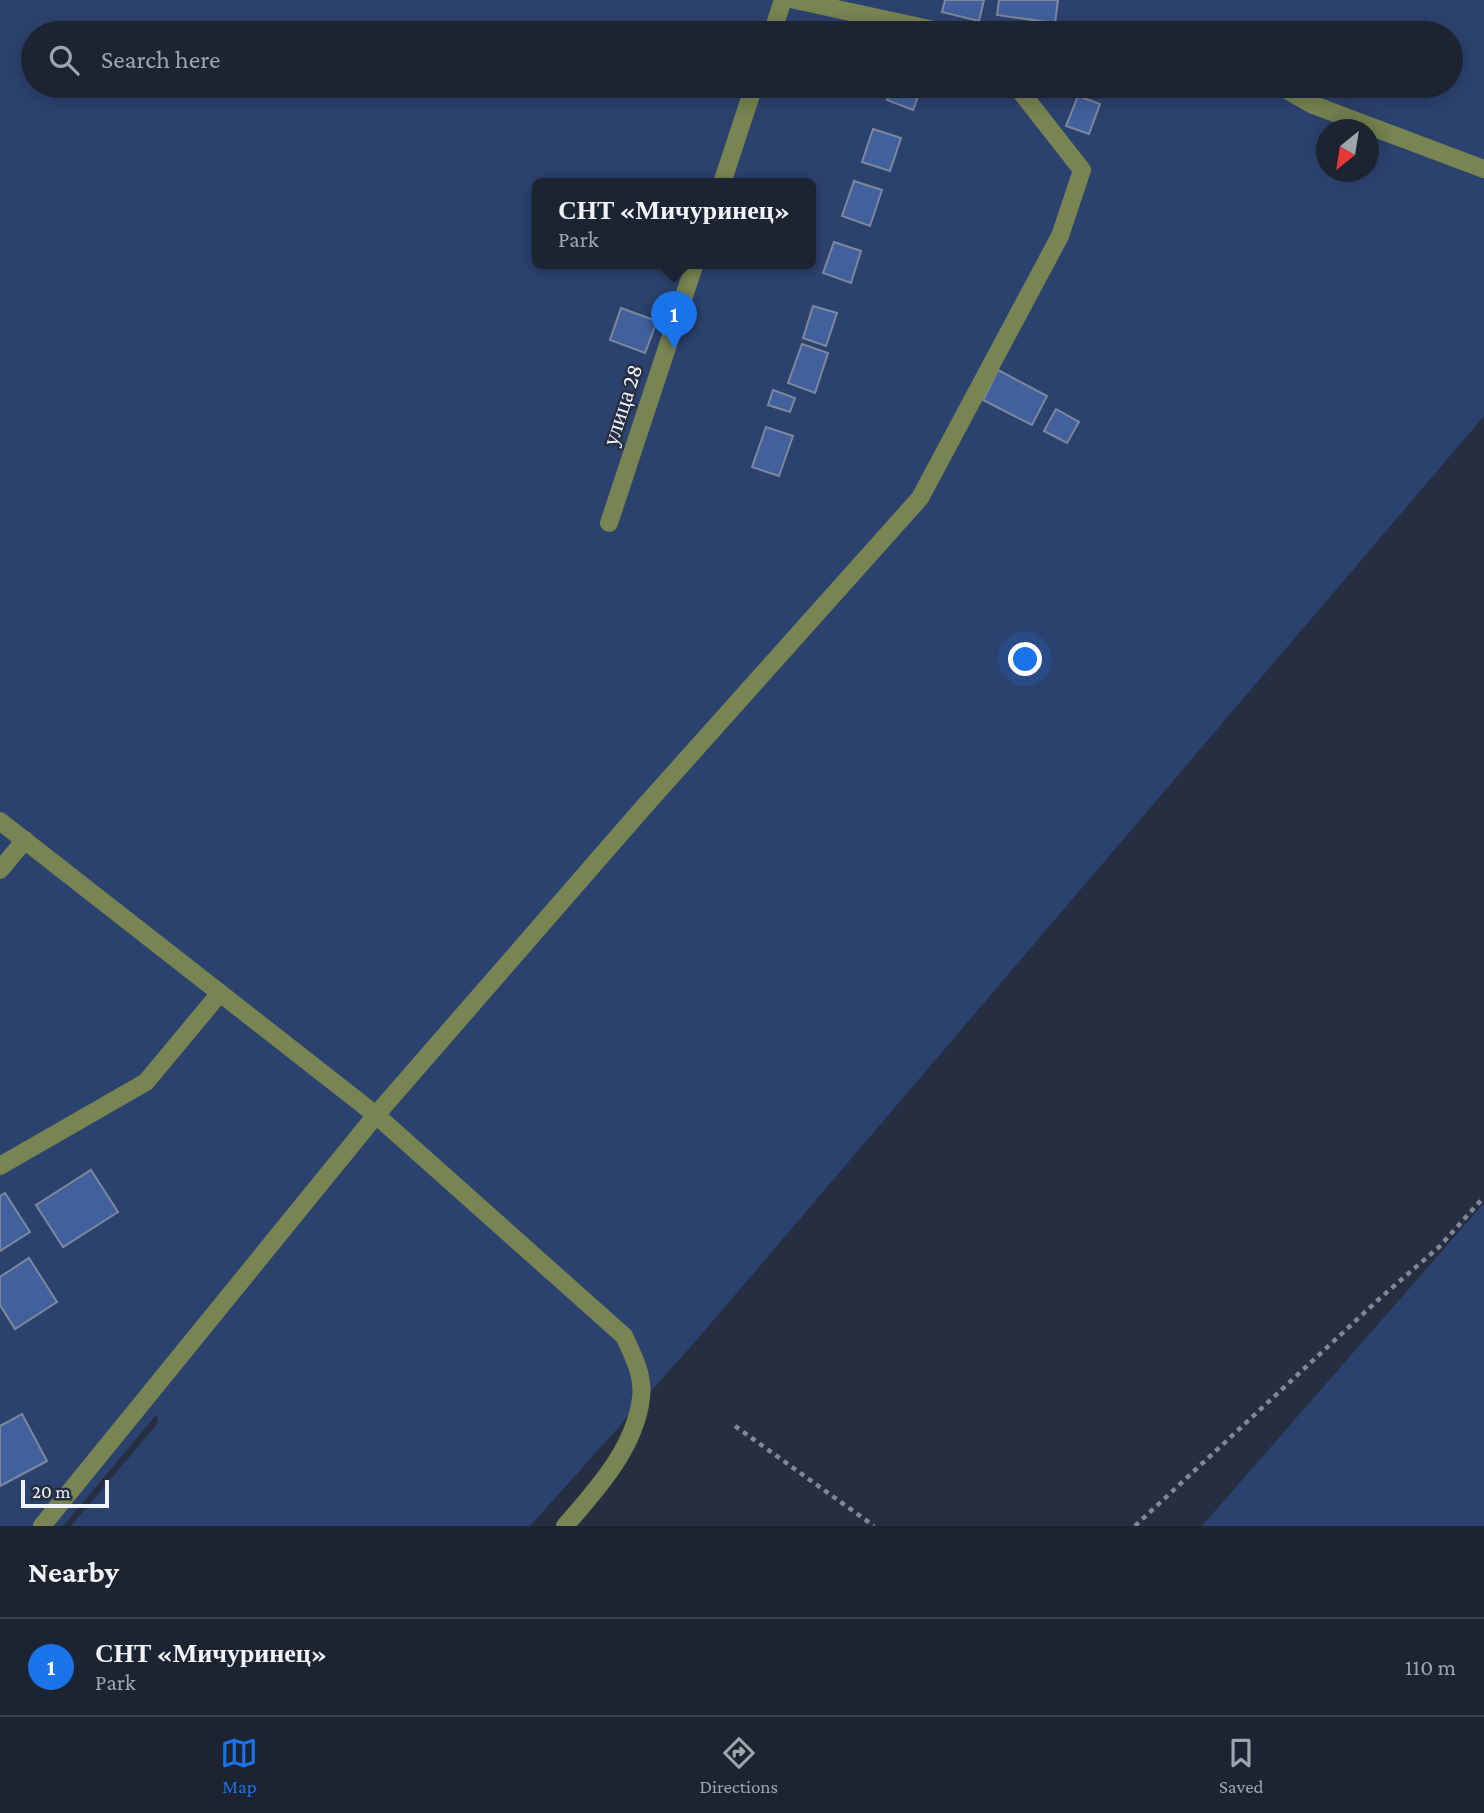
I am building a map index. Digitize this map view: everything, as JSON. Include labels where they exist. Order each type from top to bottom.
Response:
[{"type":"street","points":[[776,21],[783,0]]},
{"type":"street","points":[[795,0],[892,21]]},
{"type":"street","points":[[724,178],[750,98]]},
{"type":"street","points":[[42,1526],[376,1115],[642,809],[920,498],[1060,236],[1082,170],[1026,98]]},
{"type":"street","points":[[1301,98],[1484,169]]},
{"type":"street","name":"улица 28","points":[[609,523],[693,269]]},
{"type":"street","points":[[0,821],[376,1115],[624,1336],[636,1362],[641,1396],[629,1441],[596,1490],[565,1526]]},
{"type":"street","points":[[0,870],[25,840]]},
{"type":"street","points":[[0,1166],[146,1082],[220,993]]},
{"type":"path","points":[[1135,1526],[1378,1300],[1439,1247],[1484,1197]]},
{"type":"path","points":[[735,1426],[874,1526]]},
{"type":"shaded area","points":[[0,0],[1484,0],[1484,416],[694,1343],[530,1526],[71,1526],[158,1423],[157,1414],[63,1526],[0,1526]]},
{"type":"shaded area","points":[[1484,1203],[1484,1526],[1202,1526]]},
{"type":"building","points":[[945,0],[984,0],[979,21],[942,12]]},
{"type":"building","points":[[999,0],[1058,0],[1055,21],[997,15]]},
{"type":"building","points":[[888,98],[918,98],[913,110],[887,100]]},
{"type":"building","points":[[1077,98],[1100,104],[1089,134],[1066,126]]},
{"type":"building","points":[[873,129],[901,138],[890,171],[862,162]]},
{"type":"building","points":[[854,181],[882,190],[870,226],[842,216]]},
{"type":"building","points":[[834,242],[861,251],[851,283],[823,273]]},
{"type":"building","points":[[813,306],[837,313],[826,346],[803,338]]},
{"type":"building","points":[[621,308],[657,321],[645,353],[610,340]]},
{"type":"building","points":[[802,344],[828,353],[815,393],[788,383]]},
{"type":"building","points":[[998,370],[1047,396],[1032,425],[983,400]]},
{"type":"building","points":[[773,390],[795,398],[790,412],[768,405]]},
{"type":"building","points":[[1056,409],[1079,422],[1067,443],[1044,431]]},
{"type":"building","points":[[766,427],[793,436],[779,476],[752,467]]},
{"type":"building","points":[[91,1170],[118,1212],[63,1247],[36,1205]]},
{"type":"building","points":[[5,1193],[30,1232],[0,1251],[0,1196]]},
{"type":"building","points":[[29,1258],[57,1302],[15,1329],[0,1305],[0,1277]]},
{"type":"building","points":[[22,1414],[47,1461],[0,1486],[0,1426]]},
{"type":"place","name":"СНТ «Мичуринец»","points":[[674,349]]}]
